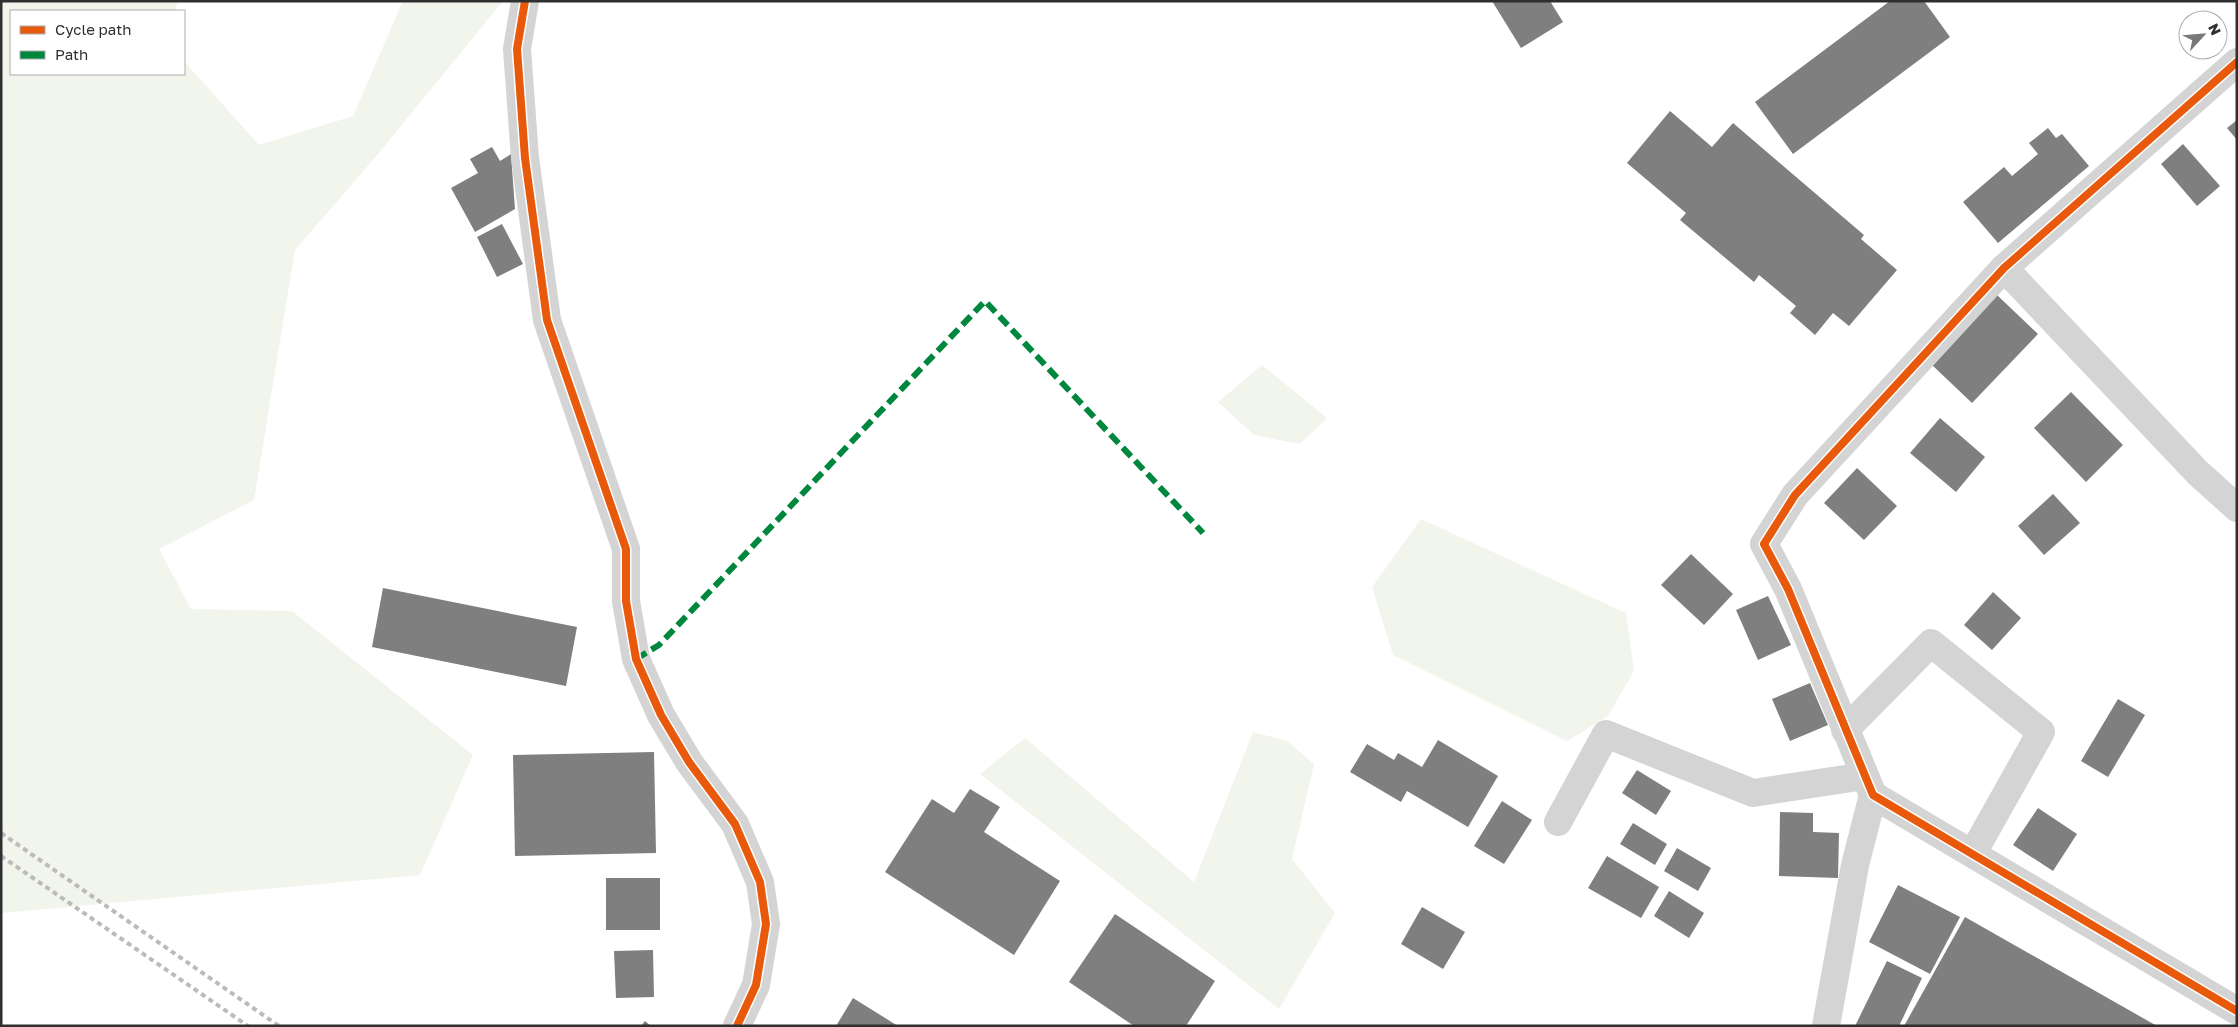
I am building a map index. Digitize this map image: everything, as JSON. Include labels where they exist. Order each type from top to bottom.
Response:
[{"type":"street","points":[[525,1],[517,49],[525,158],[547,320],[626,548],[626,601],[636,659],[661,715],[689,762],[735,824],[760,882],[766,924],[756,985],[737,1026]]},
{"type":"street","points":[[1826,1026],[1869,786],[1788,589],[1764,544],[1795,495],[2004,268],[2237,62]]},
{"type":"street","points":[[2004,268],[2198,473],[2237,508]]},
{"type":"street","points":[[1845,730],[1931,643],[2041,732],[1973,853]]},
{"type":"street","points":[[1558,822],[1606,734],[1753,793],[1869,786],[1973,853],[2237,1011]]},
{"type":"shaded area","points":[[1,1],[178,1],[175,10],[10,10],[10,75],[185,75],[185,62],[259,145],[353,116],[403,1],[503,1],[378,154],[295,250],[254,500],[159,549],[191,609],[292,611],[473,755],[420,875],[1,913]]},
{"type":"shaded area","points":[[1262,365],[1327,418],[1300,444],[1254,435],[1218,402]]},
{"type":"shaded area","points":[[1421,519],[1626,613],[1634,671],[1608,716],[1567,741],[1393,655],[1372,587]]},
{"type":"shaded area","points":[[1253,732],[1287,741],[1314,764],[1292,859],[1335,913],[1279,1009],[980,774],[1025,738],[1194,882]]},
{"type":"building","points":[[1492,1],[1550,1],[1563,22],[1521,48]]},
{"type":"building","points":[[1890,1],[1924,1],[1950,37],[1793,154],[1755,102]]},
{"type":"building","points":[[1670,111],[1712,147],[1733,123],[1864,235],[1861,239],[1897,270],[1849,326],[1833,313],[1815,335],[1790,313],[1796,306],[1759,275],[1754,282],[1680,220],[1686,213],[1627,163]]},
{"type":"building","points":[[2237,120],[2237,140],[2227,128]]},
{"type":"building","points":[[2048,128],[2056,138],[2062,134],[2089,166],[1998,243],[1963,202],[2004,167],[2012,176],[2038,154],[2029,143]]},
{"type":"building","points":[[2183,144],[2220,186],[2197,206],[2161,164]]},
{"type":"building","points":[[492,147],[500,161],[511,154],[515,209],[475,232],[451,188],[478,173],[470,159]]},
{"type":"building","points":[[502,224],[523,264],[497,277],[477,237]]},
{"type":"building","points":[[1997,295],[2038,334],[1972,403],[1931,364]]},
{"type":"building","points":[[2071,392],[2123,445],[2086,482],[2034,428]]},
{"type":"building","points":[[1940,418],[1985,457],[1956,492],[1910,453]]},
{"type":"building","points":[[1857,468],[1897,506],[1864,540],[1824,503]]},
{"type":"building","points":[[2053,494],[2080,523],[2044,555],[2018,526]]},
{"type":"building","points":[[1691,554],[1733,594],[1704,625],[1661,585]]},
{"type":"building","points":[[383,588],[577,627],[566,686],[372,647]]},
{"type":"building","points":[[1993,592],[2021,618],[1992,650],[1964,625]]},
{"type":"building","points":[[1768,596],[1791,645],[1758,660],[1736,610]]},
{"type":"building","points":[[1810,683],[1828,725],[1790,741],[1772,699]]},
{"type":"building","points":[[2118,699],[2145,715],[2108,777],[2081,761]]},
{"type":"building","points":[[1438,740],[1498,776],[1468,827],[1407,791],[1401,802],[1350,772],[1367,744],[1394,760],[1398,753],[1422,767]]},
{"type":"building","points":[[654,752],[656,853],[515,856],[513,755]]},
{"type":"building","points":[[1637,770],[1671,791],[1656,815],[1622,793]]},
{"type":"building","points":[[970,789],[1000,807],[984,832],[1060,881],[1014,955],[885,872],[932,799],[954,813]]},
{"type":"building","points":[[1502,801],[1532,820],[1504,864],[1474,846]]},
{"type":"building","points":[[2038,808],[2077,834],[2053,871],[2013,845]]},
{"type":"building","points":[[1780,812],[1813,813],[1813,832],[1839,833],[1838,878],[1779,876]]},
{"type":"building","points":[[1633,823],[1667,844],[1655,865],[1620,844]]},
{"type":"building","points":[[1677,848],[1711,868],[1698,891],[1664,871]]},
{"type":"building","points":[[1607,856],[1659,887],[1641,918],[1588,888]]},
{"type":"building","points":[[606,878],[660,878],[660,930],[606,930]]},
{"type":"building","points":[[1898,885],[1960,917],[1930,974],[1869,942]]},
{"type":"building","points":[[1669,891],[1704,913],[1689,938],[1654,916]]},
{"type":"building","points":[[1422,907],[1465,932],[1443,969],[1401,944]]},
{"type":"building","points":[[1115,914],[1215,981],[1186,1026],[1134,1026],[1069,982]]},
{"type":"building","points":[[1965,917],[2157,1026],[1904,1026]]},
{"type":"building","points":[[653,950],[654,997],[616,998],[614,951]]},
{"type":"building","points":[[1887,961],[1922,978],[1899,1026],[1855,1026]]},
{"type":"building","points":[[853,998],[898,1026],[836,1026]]},
{"type":"building","points":[[645,1021],[651,1026],[641,1026]]},
{"type":"railway","points":[[1,833],[279,1026]]},
{"type":"railway","points":[[1,856],[248,1026]]},
{"type":"marked path","points":[[636,659],[659,645],[985,301],[1203,533]]},
{"type":"cycle path","points":[[525,1],[517,49],[525,158],[547,320],[626,549],[626,601],[636,659],[661,715],[689,762],[735,824],[760,882],[766,924],[756,985],[737,1026]]},
{"type":"cycle path","points":[[2237,62],[2004,268],[1795,495],[1764,544],[1788,589],[1873,795],[2237,1011]]}]
